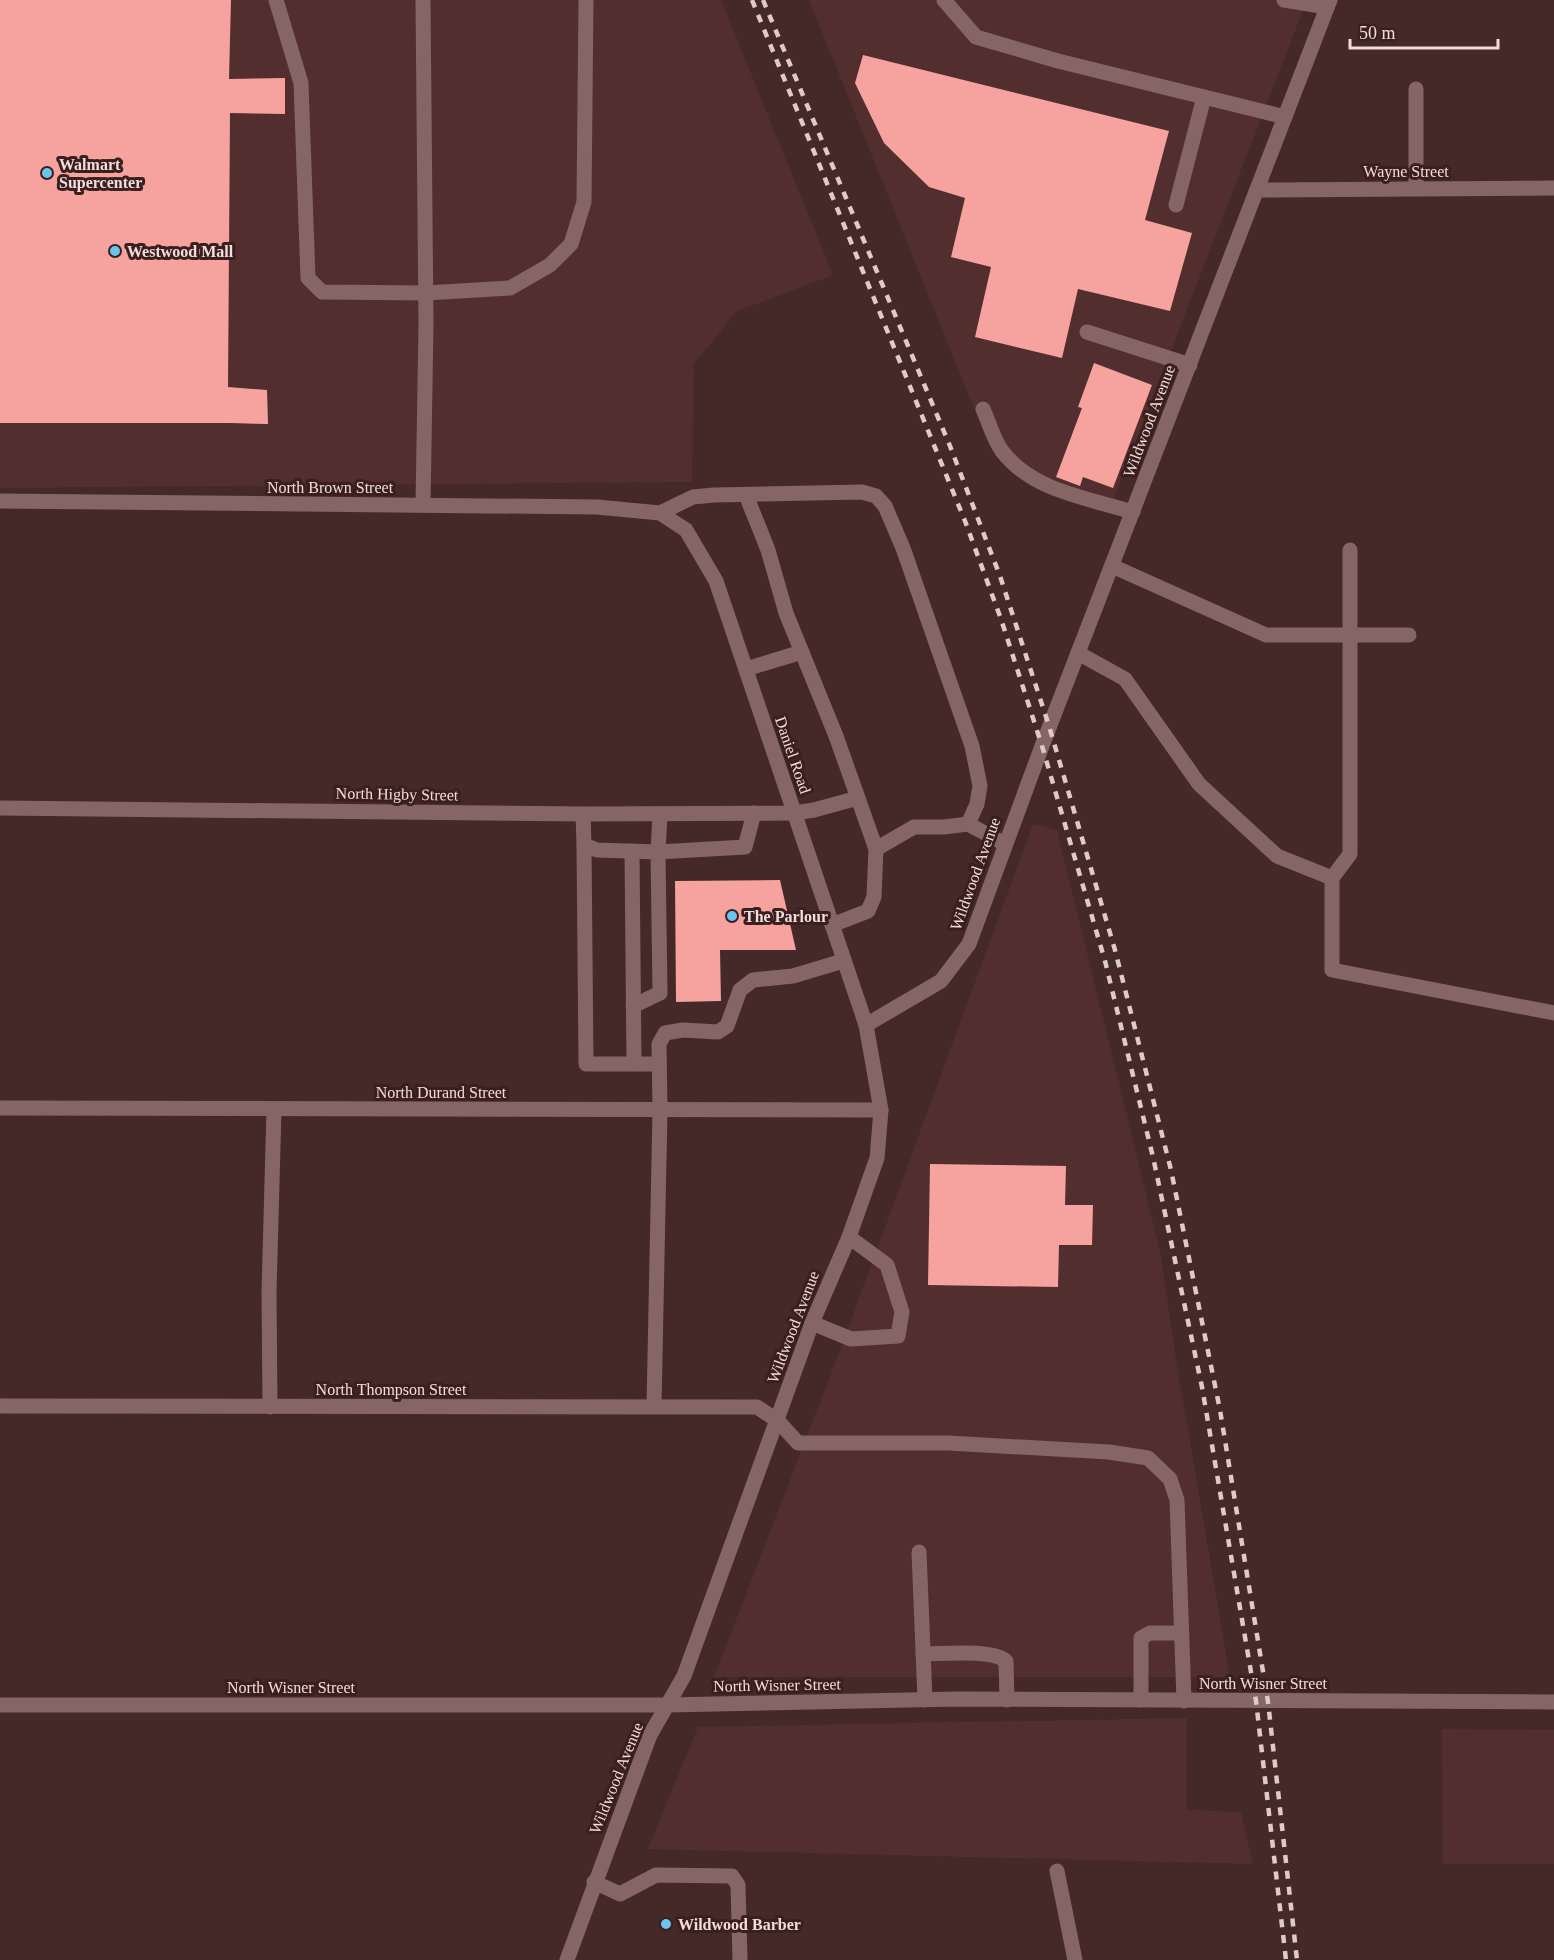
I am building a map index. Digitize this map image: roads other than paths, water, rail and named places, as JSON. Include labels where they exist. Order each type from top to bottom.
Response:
[{"type":"street","points":[[276,0],[301,83],[308,278],[322,292],[426,293],[510,288],[550,265],[571,244],[584,202],[586,0]]},
{"type":"street","points":[[423,0],[426,293],[423,505]]},
{"type":"street","points":[[944,0],[976,38],[1058,61],[1285,117]]},
{"type":"street","points":[[1284,0],[1328,3]]},
{"type":"street","name":"Wildwood Avenue","points":[[567,1960],[650,1735],[684,1676],[812,1323],[849,1237],[877,1158],[881,1110],[867,1025],[940,981],[969,944],[1005,844],[1328,3]]},
{"type":"street","points":[[1416,89],[1416,189]]},
{"type":"street","points":[[1176,205],[1204,97]]},
{"type":"street","name":"Wayne Street","points":[[1257,189],[1554,188]]},
{"type":"street","points":[[1087,332],[1190,365]]},
{"type":"street","points":[[983,409],[1001,449],[1020,470],[1047,486],[1133,512]]},
{"type":"street","points":[[660,513],[693,497],[803,492],[862,492],[876,496],[885,506],[903,548],[972,746],[980,786],[977,804],[968,825]]},
{"type":"street","points":[[746,495],[768,550],[786,613],[876,849],[874,897],[868,911],[832,925]]},
{"type":"street","name":"North Brown Street","points":[[0,501],[597,507],[660,513]]},
{"type":"street","name":"Daniel Road","points":[[660,513],[686,530],[716,581],[843,961],[867,1025]]},
{"type":"street","points":[[1350,550],[1350,854],[1332,878],[1332,970],[1554,1012]]},
{"type":"street","points":[[1112,566],[1266,636],[1409,635]]},
{"type":"street","points":[[746,669],[802,652]]},
{"type":"street","points":[[1078,653],[1125,679],[1198,784],[1277,856],[1332,878]]},
{"type":"street","name":"North Higby Street","points":[[0,808],[583,814],[794,813],[858,798]]},
{"type":"street","points":[[584,844],[597,850],[658,852],[745,848],[754,813]]},
{"type":"street","points":[[583,814],[586,1064],[660,1064]]},
{"type":"street","points":[[633,1006],[660,993],[658,852],[660,814]]},
{"type":"street","points":[[876,849],[914,827],[968,825],[1005,844]]},
{"type":"street","points":[[632,851],[634,1064]]},
{"type":"street","points":[[654,1406],[660,1111],[659,1044],[665,1033],[683,1030],[718,1032],[727,1026],[740,990],[753,980],[793,976],[843,961]]},
{"type":"street","name":"North Durand Street","points":[[0,1108],[881,1110]]},
{"type":"street","points":[[270,1407],[269,1292],[274,1110]]},
{"type":"street","points":[[812,1323],[851,1339],[898,1336],[902,1312],[886,1265],[849,1237]]},
{"type":"street","name":"North Thompson Street","points":[[0,1406],[757,1407],[778,1421],[798,1443],[948,1443],[1109,1452],[1148,1458],[1170,1479],[1176,1500],[1184,1701]]},
{"type":"street","points":[[920,1552],[925,1700]]},
{"type":"street","points":[[1141,1700],[1141,1638],[1149,1633],[1182,1633]]},
{"type":"street","points":[[923,1654],[1000,1656],[1006,1661],[1007,1700]]},
{"type":"street","name":"North Wisner Street","points":[[0,1705],[667,1705],[925,1700],[1554,1702]]},
{"type":"street","points":[[1057,1871],[1074,1960]]},
{"type":"street","points":[[594,1882],[620,1894],[656,1875],[732,1876],[738,1885],[740,1960]]},
{"type":"railway","points":[[752,0],[965,521],[1001,619],[1042,746],[1105,961],[1153,1157],[1202,1387],[1256,1701],[1286,1960]]},
{"type":"railway","points":[[763,0],[950,446],[1000,576],[1049,726],[1115,950],[1171,1170],[1220,1410],[1268,1702],[1297,1960]]},
{"type":"place","name":"Walmart Supercenter","points":[[47,173]]},
{"type":"place","name":"Westwood Mall","points":[[115,251]]},
{"type":"place","name":"The Parlour","points":[[732,916]]},
{"type":"place","name":"Wildwood Barber","points":[[666,1924]]}]
